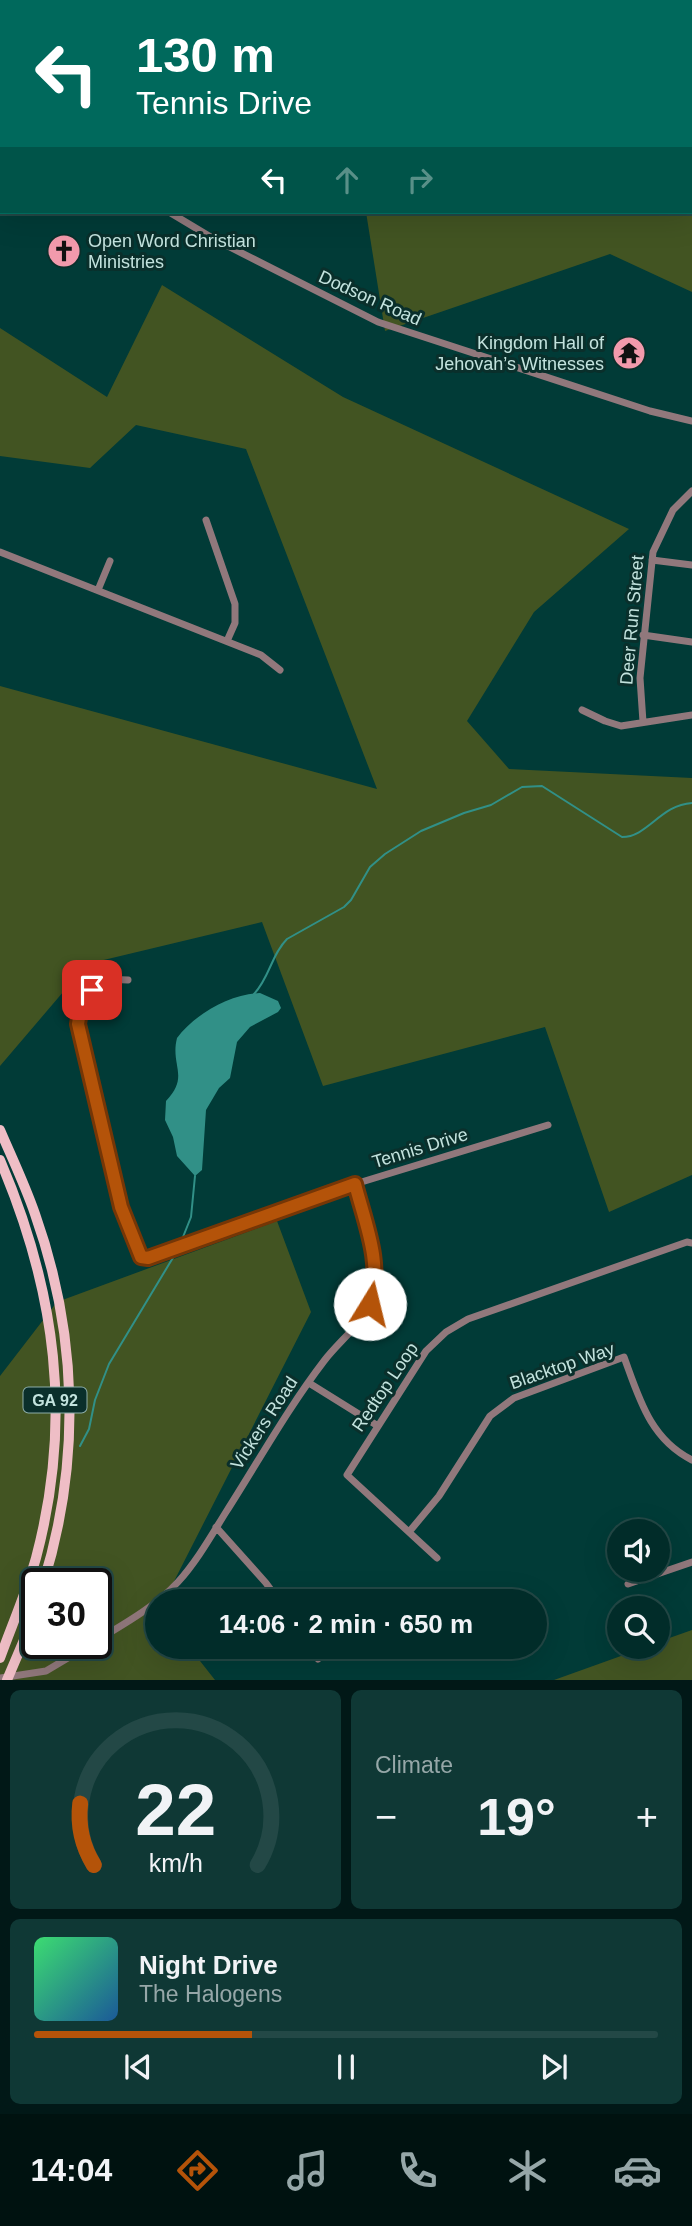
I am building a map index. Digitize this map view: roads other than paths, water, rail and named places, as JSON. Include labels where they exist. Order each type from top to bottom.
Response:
[{"type":"main road","name":"GA 92","points":[[0,1130],[27,1192],[49,1259],[64,1328],[70,1386],[71,1436],[58,1531],[48,1568]]},
{"type":"main road","name":"GA 92","points":[[0,1160],[24,1218],[41,1277],[52,1340],[56,1409],[52,1473],[43,1526],[29,1580],[0,1658]]},
{"type":"main road","points":[[5,1678],[21,1645]]},
{"type":"street","name":"Dodson Road","points":[[172,214],[214,239],[378,322],[640,407],[692,421]]},
{"type":"street","name":"Deer Run Street","points":[[643,722],[640,678],[653,552],[669,517],[692,491]]},
{"type":"street","points":[[206,520],[234,604],[235,623],[228,641]]},
{"type":"street","points":[[0,552],[228,641],[261,655],[280,670]]},
{"type":"street","points":[[652,560],[692,565]]},
{"type":"street","points":[[98,590],[110,561]]},
{"type":"street","points":[[643,635],[692,642]]},
{"type":"street","points":[[582,710],[621,726],[692,716]]},
{"type":"street","name":"Tennis Drive","points":[[128,980],[110,981],[92,990],[81,1006],[78,1024],[121,1207],[139,1254],[144,1258],[206,1239],[355,1184],[548,1125]]},
{"type":"street","name":"Vickers Road","points":[[112,1631],[153,1604],[176,1584],[196,1560],[309,1382],[363,1317],[373,1295],[376,1262],[355,1184]]},
{"type":"street","name":"Redtop Loop","points":[[438,1558],[347,1475],[426,1351],[446,1332],[468,1319],[687,1242],[692,1243]]},
{"type":"street","name":"Blacktop Way","points":[[409,1532],[439,1496],[490,1416],[514,1398],[624,1357],[643,1411],[653,1427],[668,1444],[692,1460]]},
{"type":"street","points":[[309,1382],[378,1426]]},
{"type":"street","points":[[216,1527],[270,1589]]},
{"type":"street","points":[[628,1584],[692,1562]]},
{"type":"street","name":"Vickers Road","points":[[5,1678],[46,1671],[66,1659]]},
{"type":"waterway","points":[[254,994],[287,939],[344,907],[370,867],[421,831],[491,805],[522,787],[542,786],[622,837],[639,832],[671,809],[692,803]]},
{"type":"waterway","points":[[181,1242],[191,1217],[195,1176]]},
{"type":"waterway","points":[[80,1446],[89,1429],[95,1400],[109,1364],[177,1251]]},
{"type":"place","name":"Open Word Christian Ministries","points":[[64,251]]},
{"type":"place","name":"Kingdom Hall of Jehovah’s Witnesses","points":[[629,353]]}]
